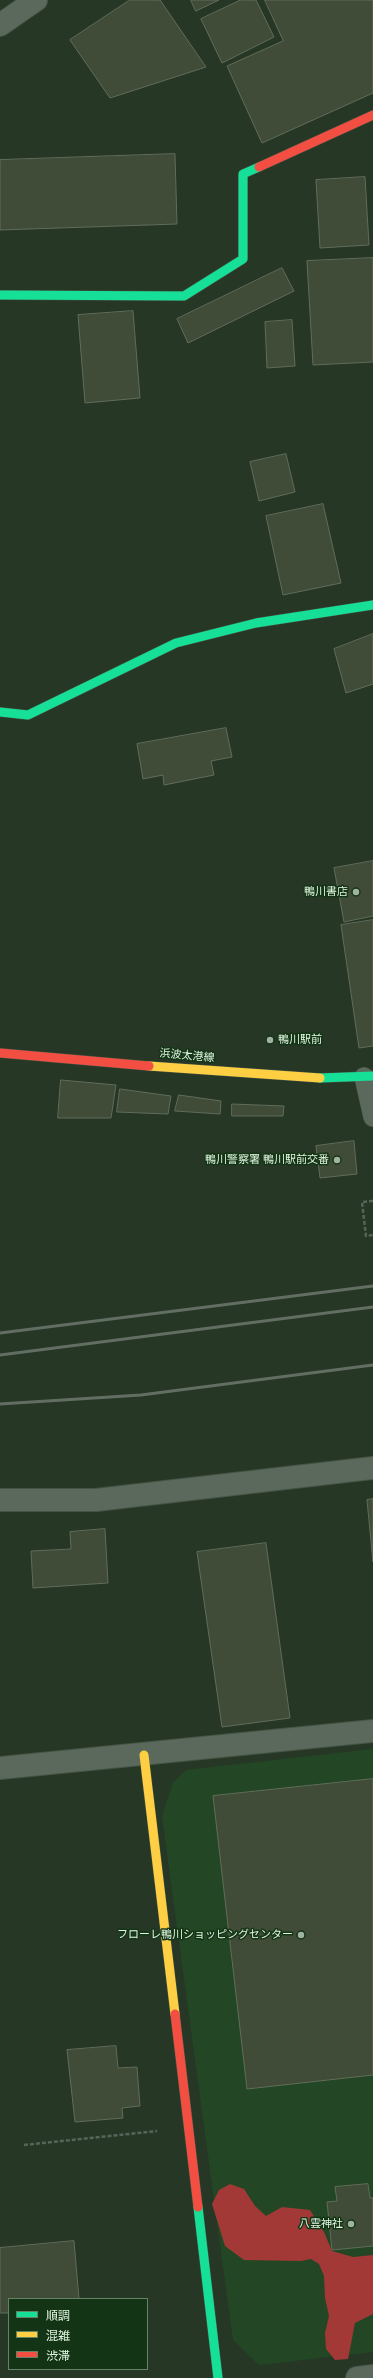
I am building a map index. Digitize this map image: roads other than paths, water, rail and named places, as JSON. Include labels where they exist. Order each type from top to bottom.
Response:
[{"type":"street","points":[[0,25],[36,0]]},
{"type":"street","points":[[0,295],[184,296],[243,260],[243,174],[373,115]]},
{"type":"street","points":[[0,712],[28,715],[176,643],[256,623],[373,605]]},
{"type":"street","name":"浜波太港線","points":[[0,1053],[247,1074],[329,1078],[369,1076]]},
{"type":"street","points":[[0,1500],[96,1500],[373,1468]]},
{"type":"street","points":[[0,1768],[144,1756],[373,1731]]},
{"type":"street","points":[[144,1756],[218,2378]]},
{"type":"street","points":[[357,2378],[373,2376]]},
{"type":"lane","points":[[369,1076],[373,1117]]},
{"type":"railway","points":[[0,1333],[373,1286]]},
{"type":"railway","points":[[0,1355],[373,1307]]},
{"type":"railway","points":[[0,1404],[141,1395],[373,1365]]},
{"type":"place","name":"鴨川書店","points":[[356,892]]},
{"type":"place","name":"鴨川駅前","points":[[270,1040]]},
{"type":"place","name":"鴨川警察署 鴨川駅前交番","points":[[337,1160]]},
{"type":"place","name":"フローレ鴨川ショッピングセンター","points":[[301,1935]]},
{"type":"place","name":"八雲神社","points":[[351,2224]]}]
